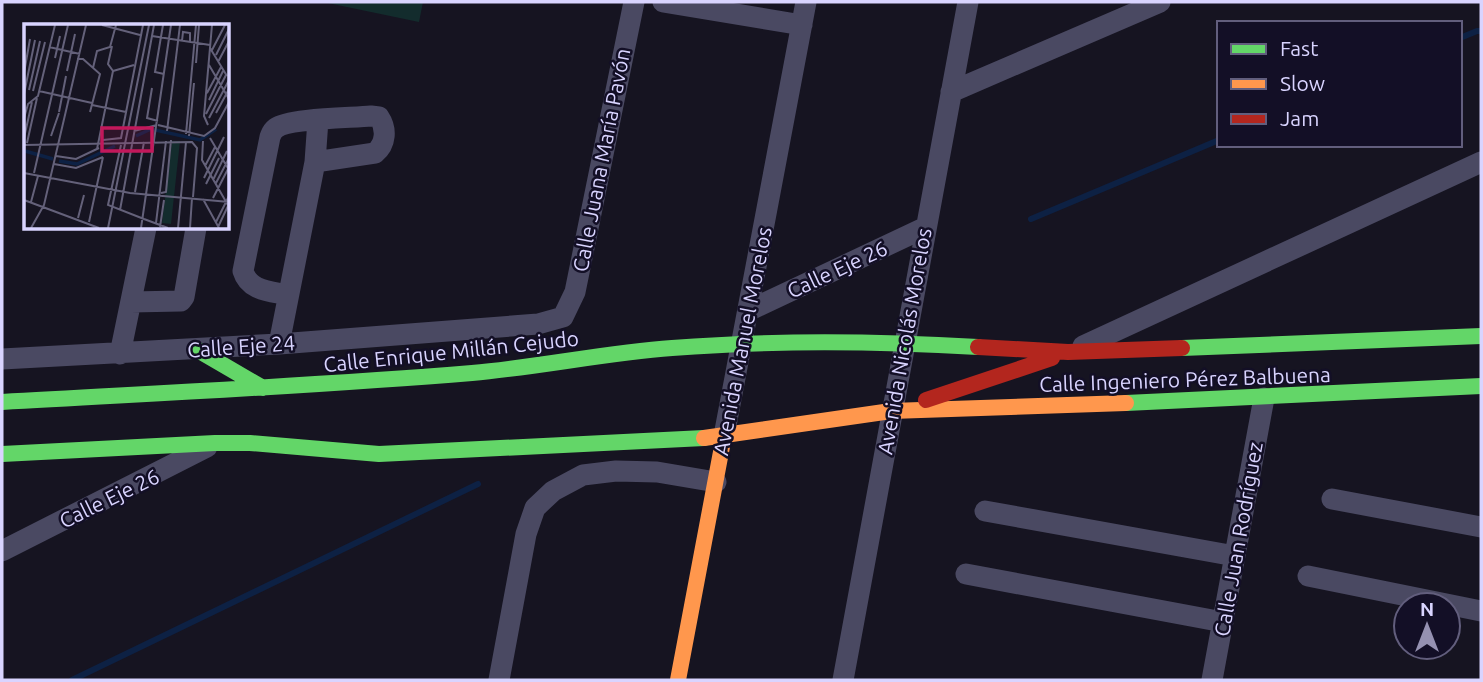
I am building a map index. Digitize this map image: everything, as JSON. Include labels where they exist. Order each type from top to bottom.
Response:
[{"type":"main road","name":"Calle Ingeniero Pérez Balbuena","points":[[904,343],[1068,352],[1481,336]]},
{"type":"main road","name":"Calle Enrique Millán Cejudo","points":[[2,402],[263,388],[508,370],[668,348],[741,343],[904,343]]},
{"type":"main road","points":[[196,349],[263,388]]},
{"type":"main road","points":[[2,454],[250,443],[379,454],[658,442],[724,436],[891,411],[1068,352]]},
{"type":"main road","name":"Calle Ingeniero Pérez Balbuena","points":[[891,411],[1264,398],[1481,386]]},
{"type":"main road","name":"Avenida Manuel Morelos","points":[[678,680],[724,436]]},
{"type":"street","name":"Calle Juana María Pavón","points":[[563,317],[575,292],[634,2]]},
{"type":"street","points":[[663,2],[802,25]]},
{"type":"street","name":"Avenida Manuel Morelos","points":[[724,436],[806,2]]},
{"type":"street","name":"Avenida Nicolás Morelos","points":[[843,680],[968,2]]},
{"type":"street","points":[[950,92],[1160,2]]},
{"type":"street","points":[[288,295],[254,287],[246,280],[243,271],[270,137],[274,129],[281,125],[318,120],[379,117],[383,123],[382,148],[375,153],[315,162]]},
{"type":"street","points":[[279,344],[315,162],[318,120]]},
{"type":"street","points":[[1068,352],[1481,162]]},
{"type":"street","name":"Calle Eje 26","points":[[748,312],[926,227]]},
{"type":"street","points":[[120,354],[146,229]]},
{"type":"street","points":[[131,302],[181,301],[184,297],[196,229]]},
{"type":"street","name":"Calle Eje 24","points":[[2,359],[279,344],[538,324],[563,317]]},
{"type":"street","name":"Calle Juan Rodríguez","points":[[1212,680],[1264,398]]},
{"type":"street","name":"Calle Eje 26","points":[[2,551],[215,443]]},
{"type":"street","points":[[499,680],[526,534],[535,508],[553,491],[583,475],[616,471],[657,472],[716,482]]},
{"type":"street","points":[[1332,499],[1481,527]]},
{"type":"street","points":[[985,511],[1235,556]]},
{"type":"street","points":[[966,574],[1223,622]]},
{"type":"street","points":[[1308,576],[1481,611]]},
{"type":"green space","points":[[323,2],[423,2],[419,22]]},
{"type":"waterway","points":[[1462,37],[1481,31]]},
{"type":"waterway","points":[[1031,219],[1217,141]]},
{"type":"waterway","points":[[72,680],[478,484]]},
{"type":"traffic: fast","points":[[1182,348],[1481,336]]},
{"type":"traffic: fast","points":[[2,402],[296,386],[472,373],[647,350],[710,345],[825,342],[978,347]]},
{"type":"traffic: fast","points":[[196,349],[263,388]]},
{"type":"traffic: fast","points":[[1126,403],[1481,386]]},
{"type":"traffic: fast","points":[[2,454],[215,443],[250,443],[379,454],[704,438]]},
{"type":"traffic: slow","points":[[704,438],[891,411],[1126,403]]},
{"type":"traffic: slow","points":[[678,680],[724,436]]},
{"type":"traffic: jam","points":[[978,347],[1068,352],[1182,348]]},
{"type":"traffic: jam","points":[[926,400],[1052,358]]}]
